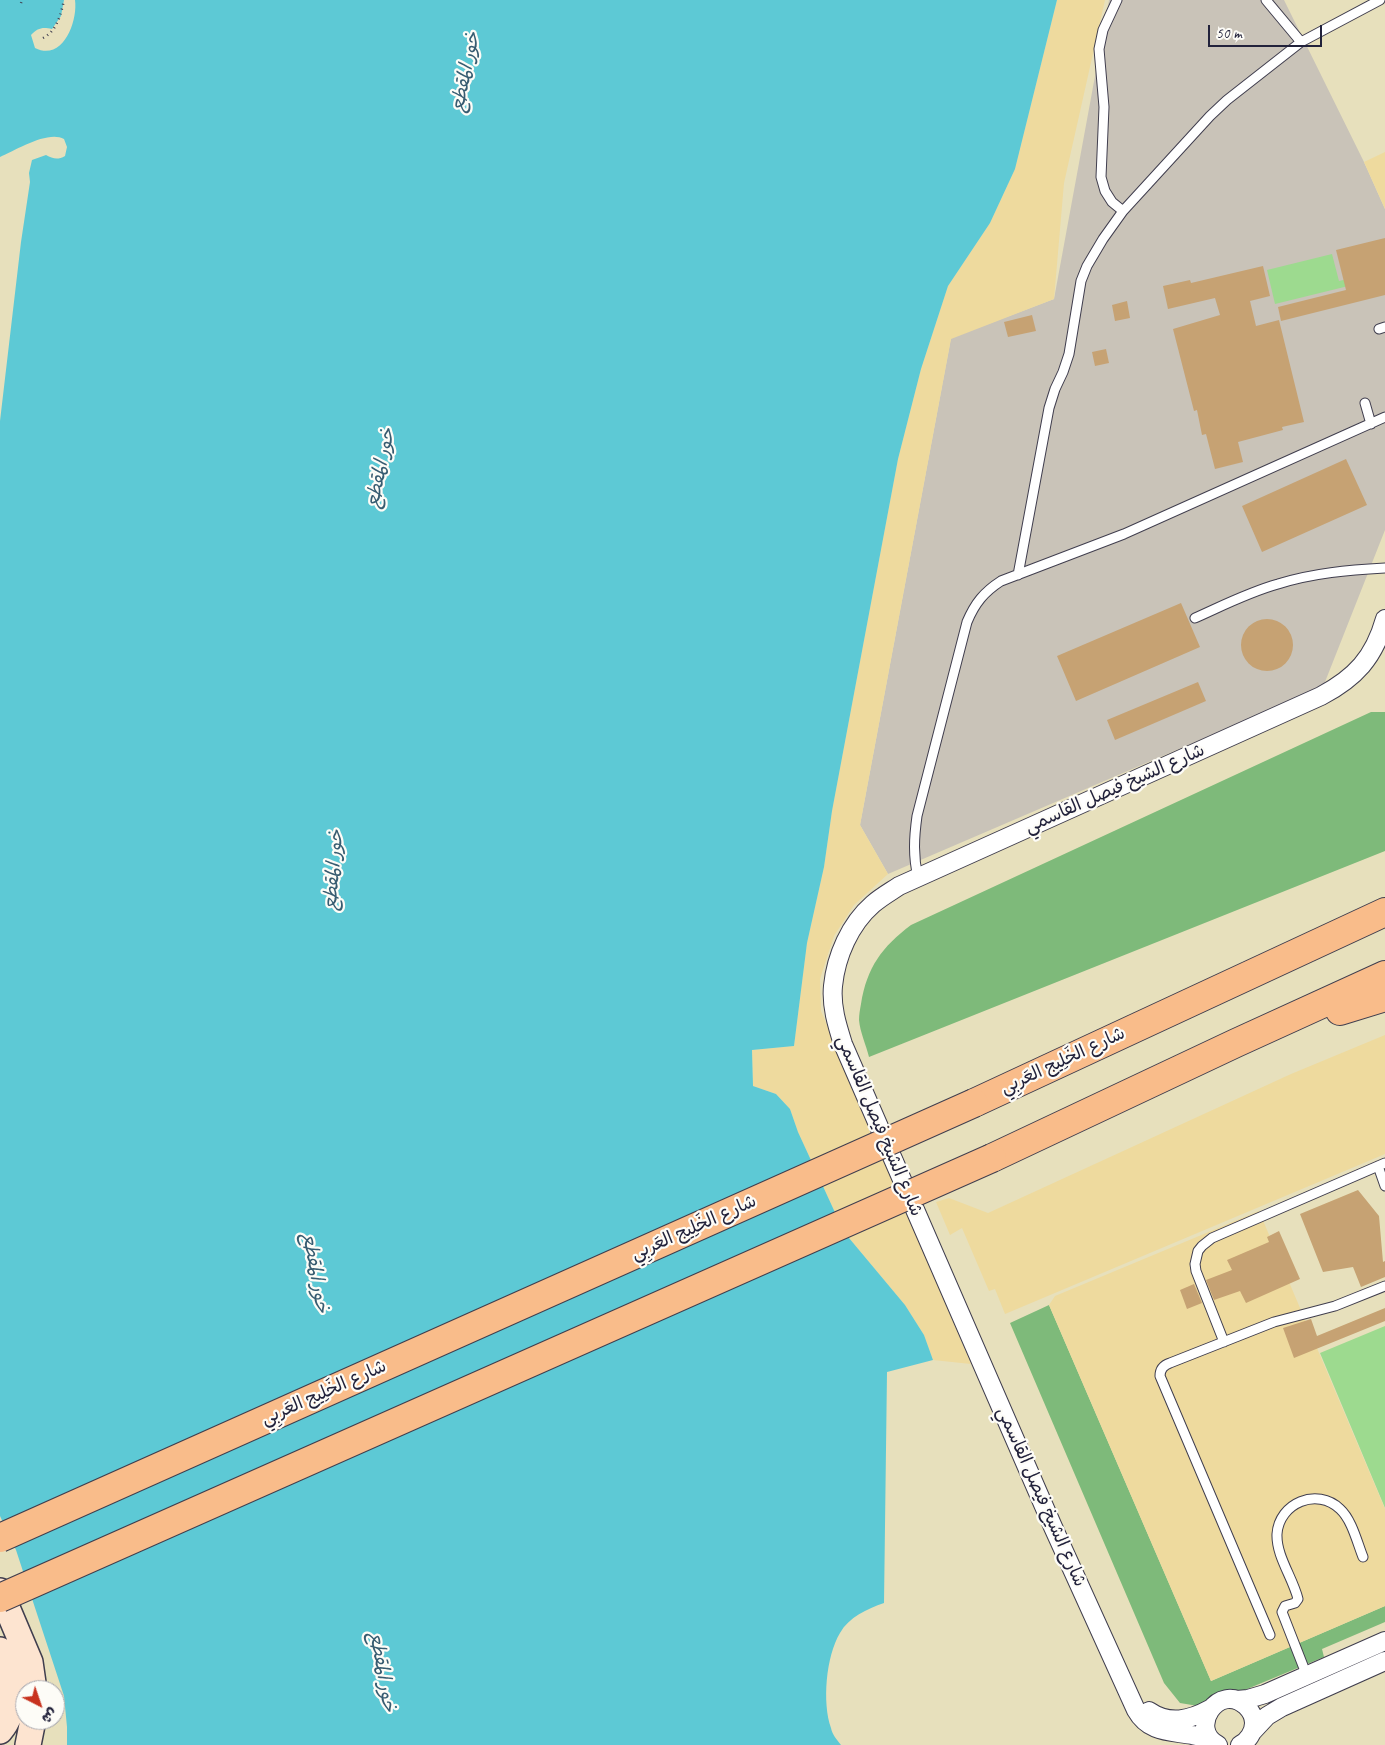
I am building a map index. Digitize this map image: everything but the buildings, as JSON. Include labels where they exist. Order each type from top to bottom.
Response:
[{"type":"highway","name":"شارع الخَلِيج العَربِي","points":[[0,1538],[974,1103],[1385,912]]},
{"type":"highway","points":[[0,1598],[992,1158],[1385,975]]},
{"type":"highway","points":[[1236,1043],[1385,996]]},
{"type":"street","name":"شارع الشيخ فيصل القاسمي","points":[[1217,1744],[1197,1736],[1170,1733],[1154,1727],[1137,1713],[1053,1527],[842,1044],[835,1018],[834,980],[839,956],[852,928],[873,904],[899,886],[1340,686],[1357,672],[1371,655],[1381,635],[1385,620]]},
{"type":"street","points":[[0,1591],[30,1662],[33,1680]]},
{"type":"street","points":[[1133,1702],[1153,1714],[1168,1720],[1193,1718],[1222,1700],[1248,1699],[1265,1694],[1385,1641]]},
{"type":"street","points":[[0,1650],[7,1667],[12,1690],[12,1708],[6,1724],[0,1731]]},
{"type":"street","points":[[1240,1745],[1249,1738],[1267,1716],[1282,1707],[1385,1662]]},
{"type":"street","points":[[1237,1700],[1249,1709],[1254,1723],[1253,1731]]},
{"type":"street","points":[[1210,1709],[1205,1724],[1210,1738],[1217,1744]]},
{"type":"street","points":[[28,1745],[31,1730]]},
{"type":"street","points":[[0,1738],[11,1745]]},
{"type":"lane","points":[[1117,0],[1103,30],[1099,50],[1104,108],[1100,178],[1108,196],[1123,211]]},
{"type":"lane","points":[[1266,0],[1301,42]]},
{"type":"lane","points":[[1018,574],[1049,408],[1069,354],[1081,281],[1094,252],[1123,211],[1221,105],[1301,42],[1380,0]]},
{"type":"lane","points":[[1365,403],[1371,424]]},
{"type":"lane","points":[[918,877],[914,859],[914,836],[917,816],[967,622],[974,605],[986,591],[1001,581],[1124,534],[1385,417]]},
{"type":"lane","points":[[1195,618],[1256,591],[1278,584],[1326,573],[1385,568]]},
{"type":"lane","points":[[1224,1342],[1196,1270],[1196,1257],[1202,1246],[1212,1238],[1381,1165],[1385,1186]]},
{"type":"lane","points":[[1270,1635],[1160,1376],[1162,1369],[1167,1364],[1274,1322],[1335,1306],[1385,1286]]},
{"type":"lane","points":[[1307,1676],[1282,1612],[1285,1606],[1295,1603],[1298,1599],[1278,1540],[1279,1525],[1282,1518],[1292,1506],[1306,1500],[1321,1499],[1328,1501],[1346,1516],[1363,1556]]},
{"type":"path","points":[[42,38],[49,34],[61,16],[64,0]]},
{"type":"shaded area","points":[[1109,0],[1284,0],[1364,162],[1385,209],[1385,530],[1323,687],[888,874],[860,825],[951,338],[1054,299]]},
{"type":"green space","points":[[1332,254],[1339,281],[1385,270],[1385,277],[1275,304],[1267,270]]},
{"type":"green space","points":[[1371,712],[1385,712],[1385,851],[869,1057],[859,1020],[867,979],[884,950],[911,925]]},
{"type":"green space","points":[[1049,1305],[1211,1681],[1385,1606],[1385,1622],[1322,1649],[1324,1657],[1204,1707],[1180,1703],[1164,1683],[1010,1323]]},
{"type":"green space","points":[[1385,1326],[1385,1508],[1320,1353]]},
{"type":"sand","points":[[1057,0],[1105,0],[1064,183],[1054,299],[951,339],[860,825],[888,874],[854,905],[834,936],[820,979],[821,1011],[971,1364],[933,1360],[924,1335],[905,1305],[844,1232],[798,1132],[790,1109],[776,1094],[753,1086],[752,1050],[794,1046],[807,943],[824,867],[832,811],[898,459],[921,369],[948,286],[990,223],[1015,169]]},
{"type":"sand","points":[[1385,152],[1385,209],[1364,162]]},
{"type":"sand","points":[[1385,1035],[1385,1154],[1005,1314],[995,1289],[989,1291],[962,1228],[950,1235],[936,1202],[949,1198],[988,1213],[1291,1074]]},
{"type":"sand","points":[[1259,1211],[1385,1509],[1385,1606],[1211,1681],[1049,1305],[1055,1296]]},
{"type":"water","name":"خور المقطع","points":[[0,0],[64,0],[61,16],[52,29],[40,29],[31,35],[35,48],[45,51],[61,45],[67,37],[74,18],[75,0],[1057,0],[1015,169],[990,223],[948,286],[921,369],[898,459],[832,811],[824,867],[807,943],[794,1046],[752,1050],[753,1086],[776,1094],[790,1109],[798,1132],[844,1232],[905,1305],[924,1335],[933,1360],[887,1372],[884,1603],[865,1611],[848,1622],[840,1633],[831,1654],[826,1693],[828,1718],[835,1737],[841,1745],[67,1745],[65,1680],[59,1680],[16,1550],[0,1516],[0,421],[32,160],[46,155],[60,158],[65,156],[67,147],[64,139],[49,137],[32,142],[0,157]]}]
